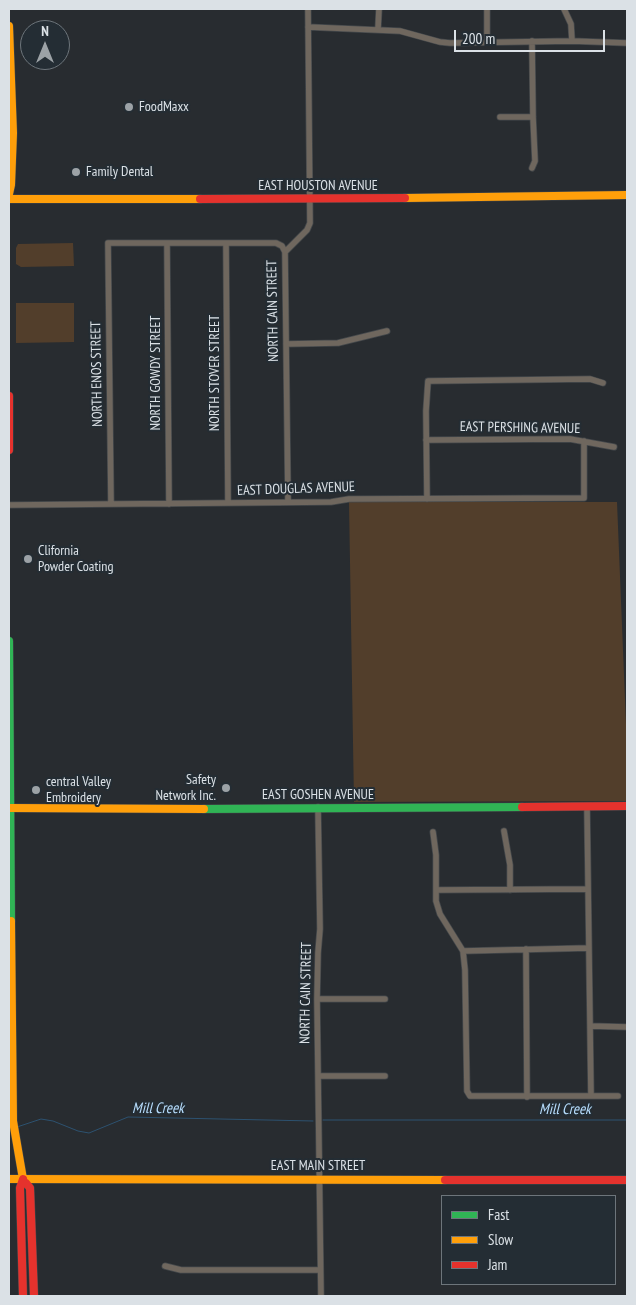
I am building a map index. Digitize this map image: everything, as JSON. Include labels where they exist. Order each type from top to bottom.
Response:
[{"type":"main road","points":[[9,26],[13,133],[12,185],[9,194]]},
{"type":"main road","name":"EAST HOUSTON AVENUE","points":[[9,199],[310,199],[627,195]]},
{"type":"main road","points":[[9,396],[9,450]]},
{"type":"main road","points":[[9,642],[11,1103],[14,1135],[23,1179],[30,1188],[34,1296]]},
{"type":"main road","name":"EAST GOSHEN AVENUE","points":[[10,808],[627,806]]},
{"type":"main road","name":"EAST MAIN STREET","points":[[9,1179],[627,1180]]},
{"type":"main road","points":[[22,1296],[20,1188],[23,1179]]},
{"type":"street","name":"NORTH CAIN STREET","points":[[288,502],[285,252],[309,228],[308,9]]},
{"type":"street","points":[[378,28],[379,9]]},
{"type":"street","points":[[487,9],[487,42]]},
{"type":"street","points":[[564,9],[571,24],[572,41]]},
{"type":"street","points":[[308,27],[378,28],[400,31],[440,42],[572,41],[627,43]]},
{"type":"street","points":[[532,41],[532,117],[535,161],[532,168]]},
{"type":"street","points":[[500,117],[532,117]]},
{"type":"street","name":"NORTH ENOS STREET","points":[[111,504],[108,243],[167,243]]},
{"type":"street","points":[[167,243],[276,243],[282,246],[285,252]]},
{"type":"street","name":"NORTH GOWDY STREET","points":[[167,243],[169,504]]},
{"type":"street","name":"NORTH STOVER STREET","points":[[226,243],[228,503]]},
{"type":"street","points":[[286,344],[338,343],[387,331]]},
{"type":"street","points":[[427,499],[428,381],[590,379],[603,383]]},
{"type":"street","name":"EAST PERSHING AVENUE","points":[[426,440],[570,438],[614,447]]},
{"type":"street","name":"EAST DOUGLAS AVENUE","points":[[9,505],[331,502],[350,499],[584,498],[584,441]]},
{"type":"street","points":[[587,806],[591,1096]]},
{"type":"street","name":"NORTH CAIN STREET","points":[[318,807],[320,929],[317,999],[321,1296]]},
{"type":"street","points":[[504,831],[510,865],[510,890]]},
{"type":"street","points":[[433,832],[436,855],[436,901],[440,914],[464,950],[466,970],[467,1091],[470,1096],[618,1096]]},
{"type":"street","points":[[436,890],[588,889]]},
{"type":"street","points":[[464,950],[589,948]]},
{"type":"street","points":[[526,949],[527,1097]]},
{"type":"street","points":[[317,999],[385,999]]},
{"type":"street","points":[[590,1026],[627,1027]]},
{"type":"street","points":[[318,1076],[385,1076]]},
{"type":"street","points":[[165,1266],[181,1270],[320,1270]]},
{"type":"shaded area","points":[[73,243],[74,266],[21,267],[16,264],[16,248],[18,244]]},
{"type":"shaded area","points":[[16,303],[74,303],[74,342],[16,343]]},
{"type":"shaded area","points":[[349,502],[617,502],[627,749],[627,801],[354,802]]},
{"type":"waterway","name":"Mill Creek","points":[[17,1127],[41,1119],[89,1133],[128,1117],[313,1121]]},
{"type":"waterway","name":"Mill Creek","points":[[323,1120],[627,1120]]},
{"type":"traffic: fast","points":[[9,641],[11,921]]},
{"type":"traffic: fast","points":[[204,809],[522,807]]},
{"type":"traffic: slow","points":[[9,26],[13,133],[9,194]]},
{"type":"traffic: slow","points":[[405,198],[627,195]]},
{"type":"traffic: slow","points":[[9,199],[200,199]]},
{"type":"traffic: slow","points":[[9,808],[204,809]]},
{"type":"traffic: slow","points":[[11,921],[13,1121],[23,1179],[26,1183]]},
{"type":"traffic: slow","points":[[9,1179],[445,1180]]},
{"type":"traffic: jam","points":[[200,199],[405,198]]},
{"type":"traffic: jam","points":[[9,396],[9,450]]},
{"type":"traffic: jam","points":[[522,807],[627,806]]},
{"type":"traffic: jam","points":[[23,1179],[20,1188],[23,1296]]},
{"type":"traffic: jam","points":[[445,1180],[627,1180]]},
{"type":"traffic: jam","points":[[26,1183],[30,1188],[34,1296]]},
{"type":"place","name":"FoodMaxx","points":[[129,107]]},
{"type":"place","name":"Family Dental","points":[[76,172]]},
{"type":"place","name":"Clifornia Powder Coating","points":[[28,559]]},
{"type":"place","name":"Safety Network Inc.","points":[[226,788]]},
{"type":"place","name":"central Valley Embroidery","points":[[36,790]]}]
